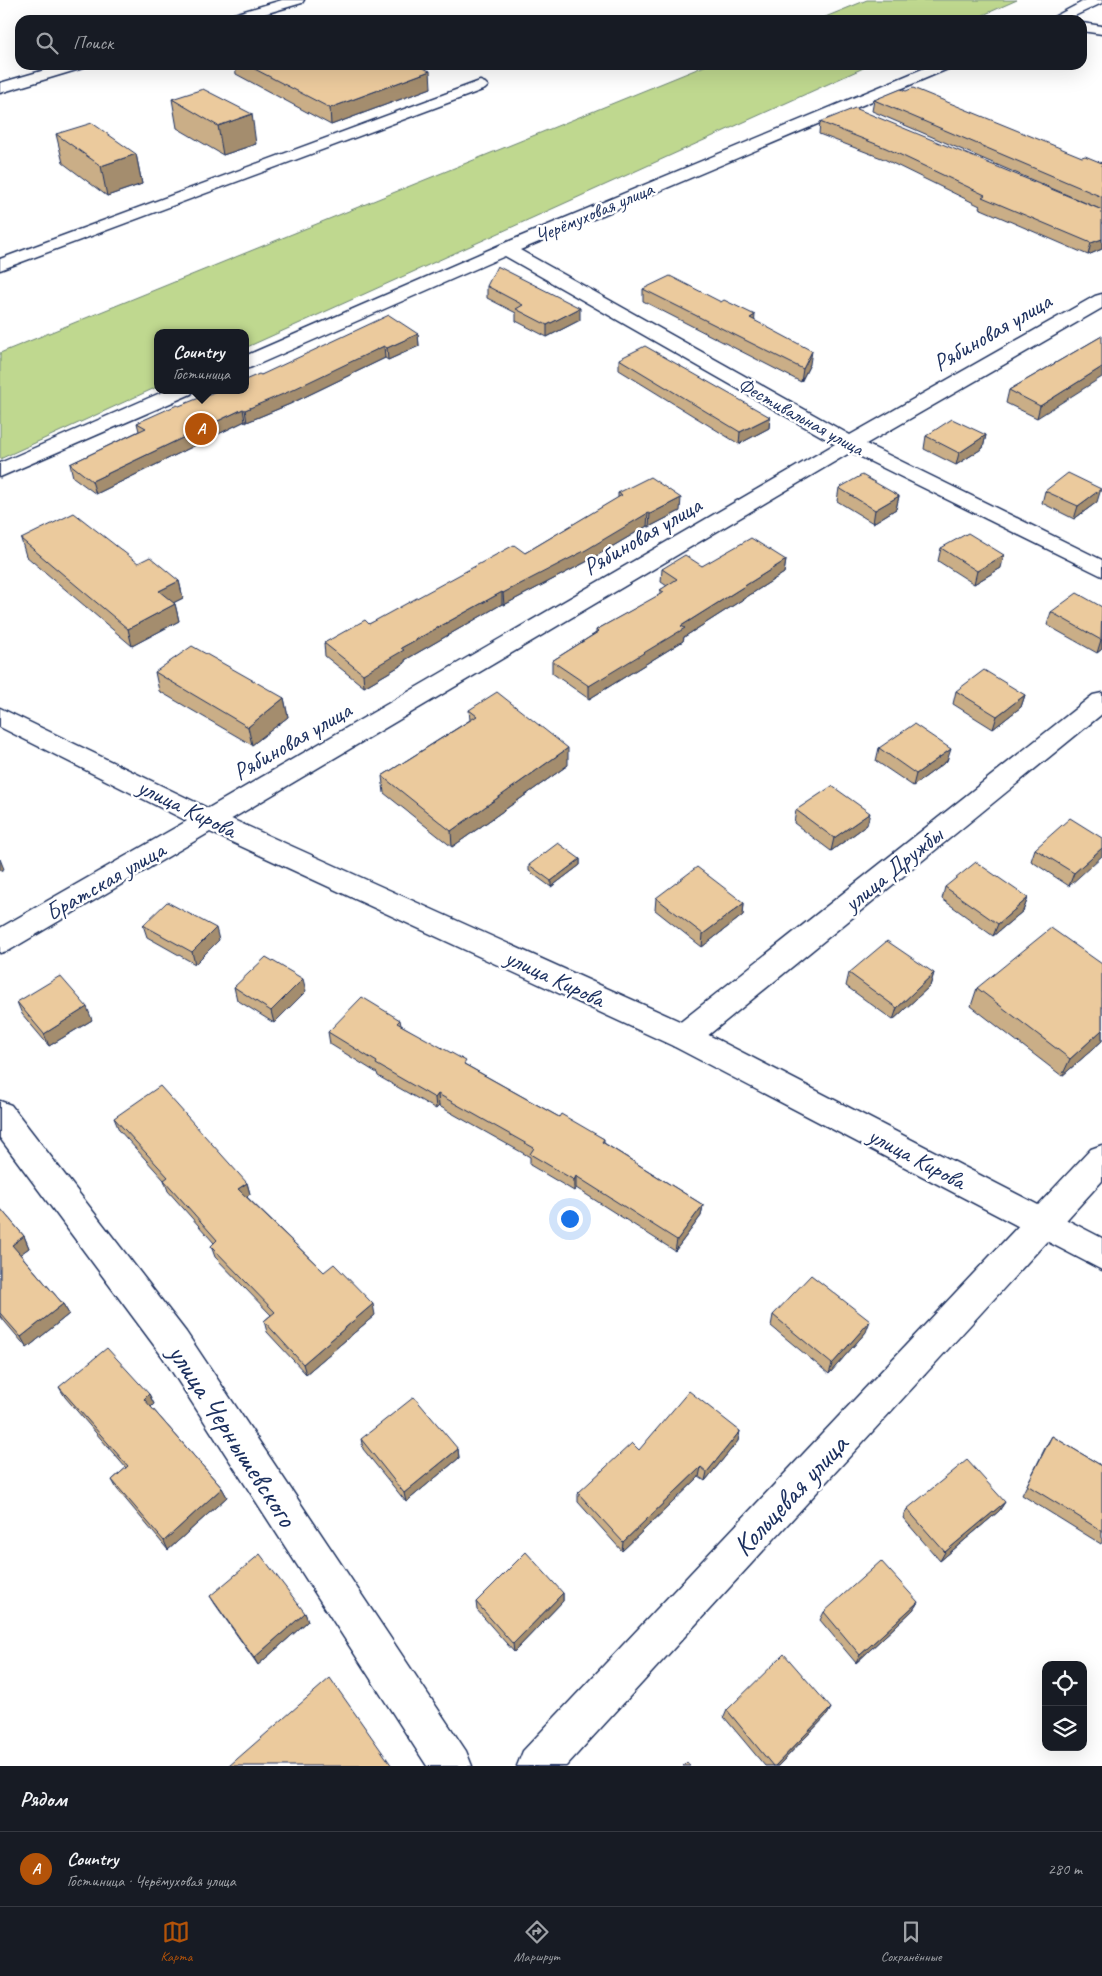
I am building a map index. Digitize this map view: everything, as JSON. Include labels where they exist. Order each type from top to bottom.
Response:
[{"type":"street","points":[[246,15],[297,0]]},
{"type":"street","points":[[1065,15],[1096,0]]},
{"type":"street","points":[[1087,28],[1102,30]]},
{"type":"street","points":[[0,88],[61,70]]},
{"type":"street","name":"Черёмуховая улица","points":[[249,362],[506,249],[933,70]]},
{"type":"street","points":[[0,265],[480,86]]},
{"type":"street","points":[[843,106],[861,114]]},
{"type":"street","name":"Фестивальная улица","points":[[506,249],[850,444],[1102,569]]},
{"type":"street","name":"Рябиновая улица","points":[[210,820],[850,444],[1102,300]]},
{"type":"street","points":[[0,471],[175,394]]},
{"type":"street","name":"улица Дружбы","points":[[684,1037],[1102,701]]},
{"type":"street","name":"улица Кирова","points":[[0,717],[210,820],[684,1037],[1102,1255]]},
{"type":"street","name":"Братская улица","points":[[0,942],[210,820]]},
{"type":"street","name":"улица Чернышевского","points":[[0,1114],[174,1344],[451,1766]]},
{"type":"street","name":"Кольцевая улица","points":[[538,1766],[1102,1159]]},
{"type":"green space","points":[[867,0],[1017,0],[983,15],[830,15]]},
{"type":"green space","points":[[695,70],[859,70],[249,346],[249,329],[154,329],[154,388],[0,459],[0,353]]},
{"type":"building","points":[[257,70],[430,71],[330,108]]},
{"type":"building","points":[[913,88],[1082,157],[1085,156],[1102,163],[1102,197],[874,100],[901,89],[906,91]]},
{"type":"building","points":[[203,89],[252,114],[218,126],[172,99]]},
{"type":"building","points":[[855,108],[1102,210],[1102,239],[1091,243],[982,197],[985,195],[886,148],[820,122]]},
{"type":"building","points":[[92,123],[136,154],[101,166],[56,134]]},
{"type":"building","points":[[497,266],[580,308],[547,325],[516,309],[523,305],[487,286]]},
{"type":"building","points":[[670,276],[721,302],[724,300],[755,315],[750,318],[812,351],[803,369],[643,289]]},
{"type":"building","points":[[389,315],[418,334],[387,348],[384,346],[288,392],[245,410],[243,409],[92,481],[70,464],[146,428],[137,423],[177,405],[179,406],[209,394],[249,394],[249,378],[261,375]]},
{"type":"building","points":[[1102,336],[1102,367],[1040,406],[1009,390]]},
{"type":"building","points":[[645,346],[770,417],[740,432],[619,359]]},
{"type":"building","points":[[952,419],[986,435],[959,453],[926,436]]},
{"type":"building","points":[[1068,473],[1101,489],[1078,506],[1045,491]]},
{"type":"building","points":[[862,475],[899,496],[875,510],[839,488]]},
{"type":"building","points":[[650,477],[681,498],[650,514],[648,513],[586,550],[502,592],[401,648],[404,650],[363,674],[324,643],[365,620],[369,624],[514,545],[525,553],[622,495],[618,493]]},
{"type":"building","points":[[74,513],[138,563],[150,557],[179,581],[159,591],[175,604],[128,629],[21,539]]},
{"type":"building","points":[[968,533],[1004,555],[977,571],[941,548]]},
{"type":"building","points":[[751,538],[786,560],[681,626],[685,628],[589,686],[552,661],[598,632],[596,630],[664,592],[660,590],[677,579],[662,569],[685,555],[702,566]]},
{"type":"building","points":[[1077,593],[1102,607],[1101,640],[1051,612]]},
{"type":"building","points":[[192,646],[284,698],[248,727],[155,672]]},
{"type":"building","points":[[984,670],[1025,695],[997,716],[956,691]]},
{"type":"building","points":[[497,692],[568,748],[451,831],[382,776],[477,716],[469,710]]},
{"type":"building","points":[[914,724],[951,749],[916,774],[879,748]]},
{"type":"building","points":[[832,786],[870,813],[834,838],[796,810]]},
{"type":"building","points":[[1070,818],[1102,838],[1102,848],[1074,873],[1035,849]]},
{"type":"building","points":[[558,843],[580,859],[551,881],[529,865]]},
{"type":"building","points":[[976,862],[1028,898],[998,924],[945,887]]},
{"type":"building","points":[[697,867],[744,903],[703,934],[656,898]]},
{"type":"building","points":[[167,902],[216,928],[192,952],[143,925]]},
{"type":"building","points":[[1051,928],[1102,964],[1102,1030],[1070,1059],[977,988]]},
{"type":"building","points":[[887,941],[934,973],[897,1008],[849,973]]},
{"type":"building","points":[[266,957],[303,979],[271,1011],[234,987]]},
{"type":"building","points":[[60,976],[87,1007],[44,1034],[17,1002]]},
{"type":"building","points":[[362,997],[400,1020],[397,1023],[466,1061],[464,1064],[559,1117],[561,1114],[604,1139],[602,1142],[703,1205],[677,1240],[576,1176],[574,1180],[530,1154],[534,1148],[438,1094],[435,1098],[376,1064],[377,1062],[328,1032]]},
{"type":"building","points":[[160,1086],[247,1183],[238,1189],[324,1272],[334,1264],[373,1304],[303,1364],[264,1321],[275,1312],[211,1246],[217,1240],[164,1180],[168,1177],[114,1118]]},
{"type":"building","points":[[0,1208],[24,1236],[12,1245],[63,1304],[21,1337],[0,1313]]},
{"type":"building","points":[[811,1275],[870,1321],[832,1364],[773,1315]]},
{"type":"building","points":[[107,1348],[149,1394],[144,1399],[222,1488],[164,1541],[112,1480],[128,1466],[59,1387]]},
{"type":"building","points":[[689,1391],[740,1431],[707,1472],[701,1467],[623,1542],[578,1493],[632,1443],[639,1450]]},
{"type":"building","points":[[414,1397],[458,1449],[404,1493],[361,1439]]},
{"type":"building","points":[[1052,1436],[1102,1466],[1102,1531],[1027,1485]]},
{"type":"building","points":[[967,1460],[1005,1502],[945,1552],[907,1509]]},
{"type":"building","points":[[526,1552],[563,1593],[513,1644],[476,1602]]},
{"type":"building","points":[[260,1554],[305,1613],[254,1658],[210,1596]]},
{"type":"building","points":[[881,1561],[918,1602],[860,1655],[824,1612]]},
{"type":"building","points":[[784,1654],[831,1708],[773,1766],[727,1710]]},
{"type":"building","points":[[330,1678],[392,1766],[229,1766]]},
{"type":"place","name":"Country","points":[[201,429]]}]
